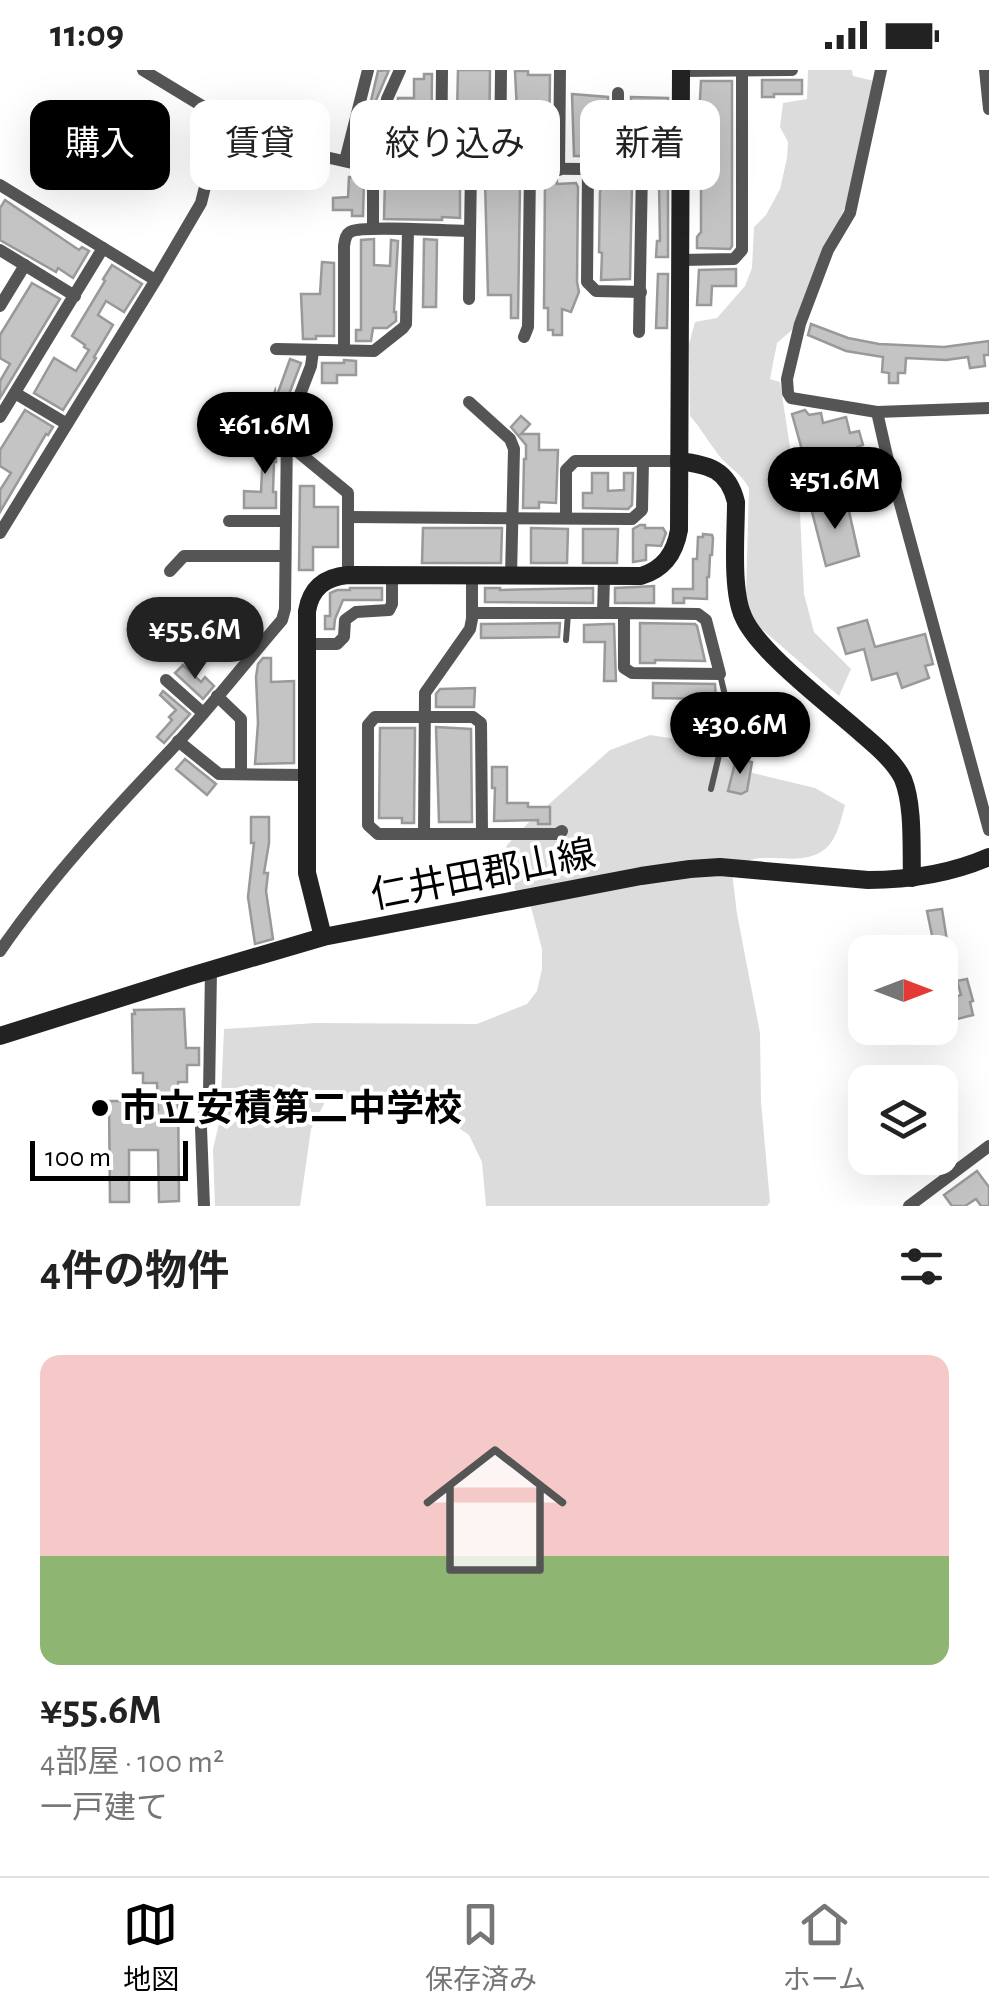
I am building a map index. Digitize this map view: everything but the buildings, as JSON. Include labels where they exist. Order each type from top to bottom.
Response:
[{"type":"street","points":[[143,70],[192,100]]},
{"type":"street","points":[[345,161],[368,70]]},
{"type":"street","points":[[388,100],[400,70]]},
{"type":"street","points":[[442,70],[442,100]]},
{"type":"street","points":[[501,70],[501,100]]},
{"type":"street","points":[[560,70],[560,100]]},
{"type":"street","points":[[681,100],[681,70],[792,70]]},
{"type":"street","points":[[881,70],[853,202],[828,250],[800,324],[786,378],[788,392],[791,398],[877,412],[989,408]]},
{"type":"street","points":[[985,70],[989,109]]},
{"type":"street","points":[[681,260],[734,259],[743,247],[742,71]]},
{"type":"street","points":[[618,93],[618,100]]},
{"type":"street","points":[[330,157],[350,162]]},
{"type":"street","points":[[0,185],[157,278]]},
{"type":"street","points":[[0,532],[157,278],[201,203],[204,190]]},
{"type":"street","points":[[373,190],[373,229]]},
{"type":"street","points":[[469,300],[471,190]]},
{"type":"street","points":[[524,337],[528,327],[530,190]]},
{"type":"street","points":[[588,190],[587,282],[596,291],[642,292]]},
{"type":"street","points":[[640,332],[642,190]]},
{"type":"street","points":[[324,938],[308,874],[307,611],[311,596],[329,579],[348,575],[645,575],[671,556],[679,530],[682,190]]},
{"type":"street","points":[[344,350],[344,240],[352,230],[470,231]]},
{"type":"street","points":[[276,349],[378,350],[406,326],[408,230]]},
{"type":"street","points":[[0,417],[103,248]]},
{"type":"street","points":[[0,250],[75,296]]},
{"type":"street","points":[[0,306],[25,265]]},
{"type":"street","points":[[0,951],[34,905],[284,617],[287,428],[314,351]]},
{"type":"street","points":[[15,393],[67,424]]},
{"type":"street","points":[[469,402],[510,439],[514,450],[512,576]]},
{"type":"street","points":[[877,412],[989,830]]},
{"type":"street","points":[[286,442],[346,490],[348,575]]},
{"type":"street","points":[[348,518],[632,519],[642,512],[643,461]]},
{"type":"street","points":[[566,518],[566,470],[575,462],[679,462],[708,465],[722,475],[733,489],[736,502],[737,589],[742,615],[754,636],[881,751],[902,777],[908,799],[912,878]]},
{"type":"street","points":[[229,521],[286,521]]},
{"type":"street","points":[[170,571],[184,556],[286,556]]},
{"type":"street","points":[[307,644],[337,644],[344,637],[345,620],[356,612],[389,610],[392,575]]},
{"type":"street","points":[[424,834],[426,691],[468,630],[472,576]]},
{"type":"street","points":[[604,577],[604,613]]},
{"type":"street","points":[[472,613],[624,613],[698,614],[706,620],[720,674],[632,674],[624,668],[624,613]]},
{"type":"street","points":[[166,680],[202,713]]},
{"type":"street","points":[[217,696],[242,719],[242,774]]},
{"type":"street","points":[[482,833],[482,725],[474,717],[374,717],[368,724],[368,825],[378,834],[557,834],[562,832]]},
{"type":"street","points":[[178,741],[216,773],[306,775]]},
{"type":"street","name":"仁井田郡山線","points":[[0,1036],[324,938],[550,893],[690,869],[868,880],[912,878],[954,870],[989,857]]},
{"type":"street","points":[[204,1206],[201,1128],[208,1094],[211,970]]},
{"type":"street","points":[[909,1206],[989,1146]]},
{"type":"lane","points":[[566,640],[568,613]]},
{"type":"lane","points":[[712,788],[730,713],[720,674]]},
{"type":"shaded area","points":[[808,70],[852,70],[853,76],[874,81],[850,197],[792,330],[777,343],[770,379],[780,382],[800,513],[804,594],[814,632],[851,669],[839,696],[757,625],[746,594],[749,488],[690,416],[689,344],[695,322],[717,318],[745,286],[752,268],[754,227],[766,215],[780,189],[787,158],[788,142],[780,127],[783,103],[807,99]]},
{"type":"shaded area","points":[[650,735],[702,743],[749,772],[815,788],[845,805],[833,840],[816,855],[755,859],[732,872],[760,1033],[761,1102],[770,1202],[767,1206],[486,1206],[482,1162],[469,1135],[417,1099],[383,1097],[325,1102],[311,1129],[300,1206],[215,1206],[213,1149],[220,1119],[224,1029],[316,1023],[477,1024],[527,1004],[537,991],[542,949],[531,907],[500,872],[507,845],[610,750]]},
{"type":"place","name":"市立安積第二中学校","points":[[100,1108]]}]
